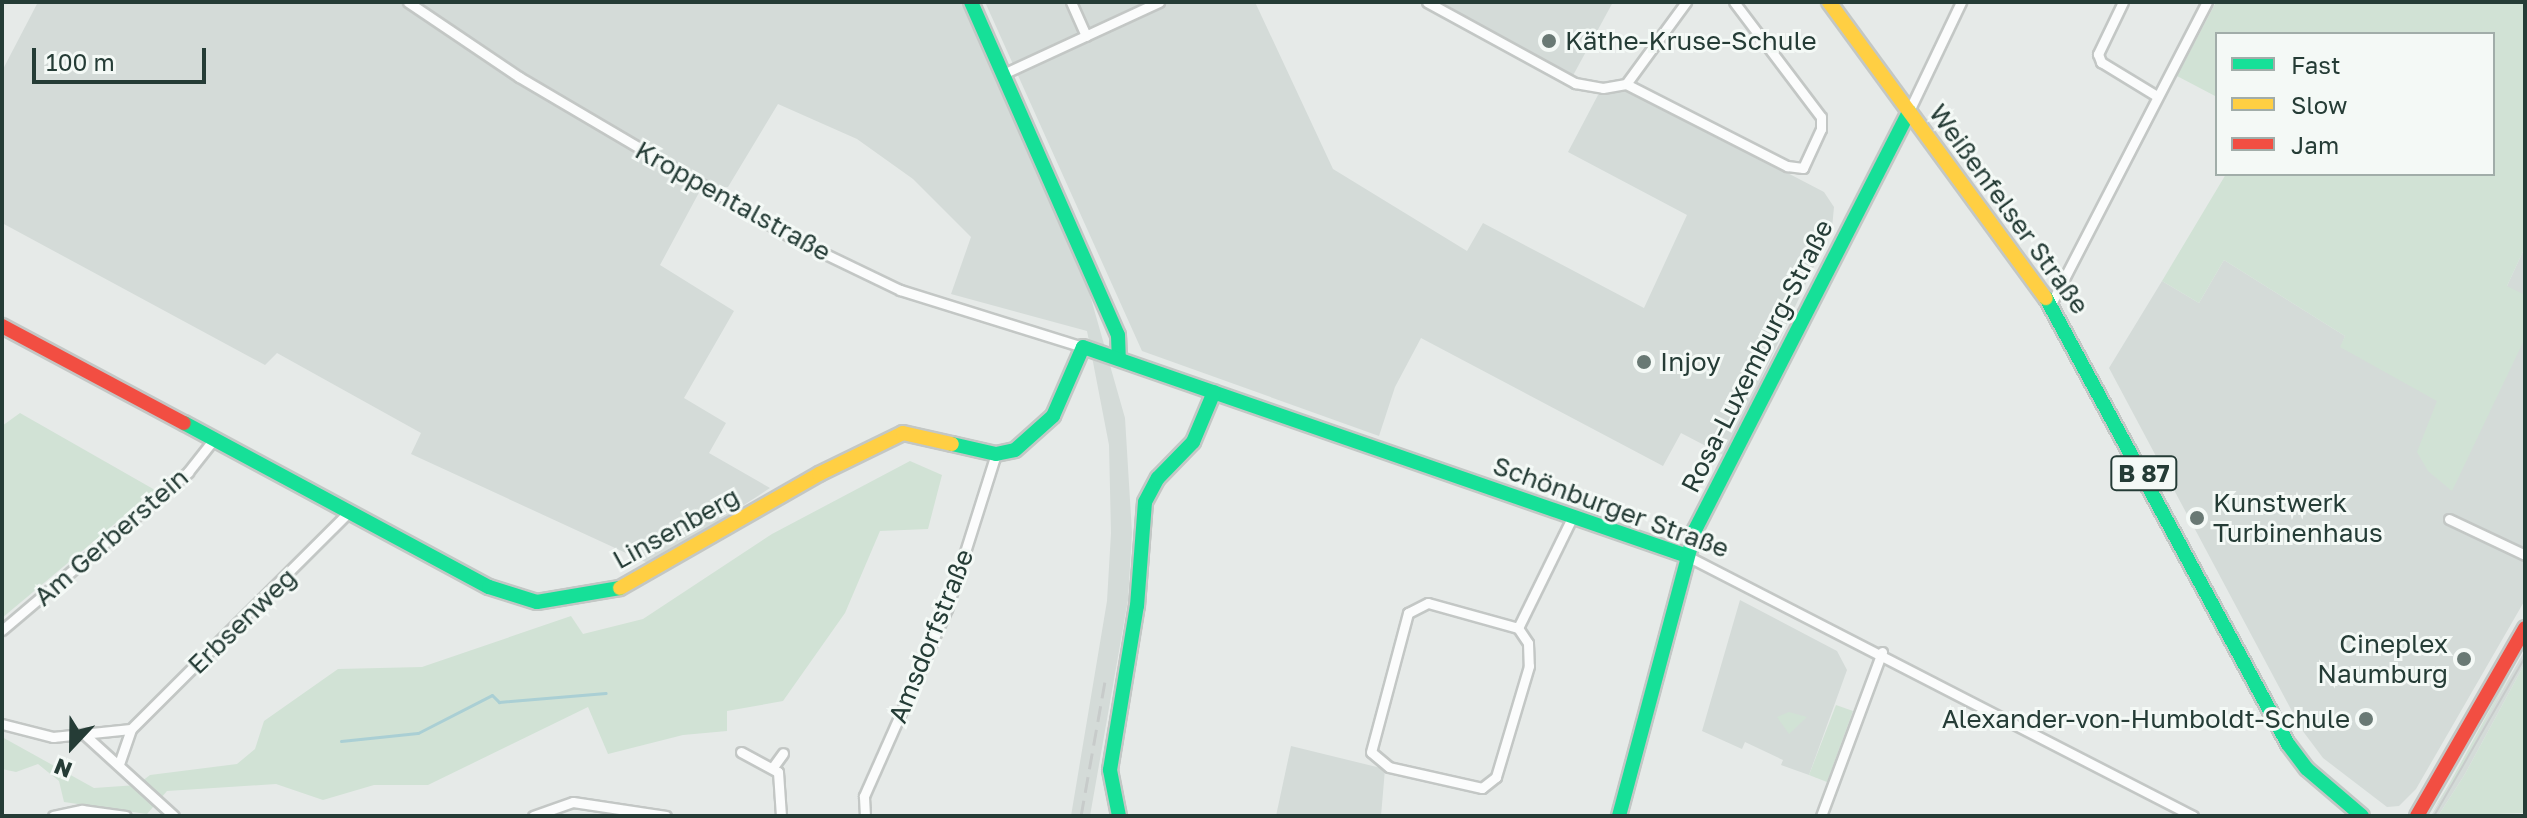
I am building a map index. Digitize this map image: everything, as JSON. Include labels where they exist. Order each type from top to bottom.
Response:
[{"type":"main road","points":[[971,2],[1118,335],[1119,359],[1083,347],[1049,421],[1015,450],[996,454]]},
{"type":"main road","name":"Weißenfelser Straße","points":[[1829,2],[2051,304],[2288,744],[2307,769],[2362,816]]},
{"type":"main road","name":"Rosa-Luxemburg-Straße","points":[[1619,816],[1687,556],[1708,501],[1909,111]]},
{"type":"main road","name":"Linsenberg","points":[[2,326],[500,592],[554,602],[630,586],[819,474],[903,433],[996,454]]},
{"type":"main road","name":"Schönburger Straße","points":[[1119,359],[1687,556]]},
{"type":"main road","points":[[1119,816],[1110,770],[1137,606],[1145,502],[1158,478],[1193,442],[1214,392]]},
{"type":"main road","points":[[2417,816],[2525,628]]},
{"type":"street","name":"Kroppentalstraße","points":[[408,2],[533,85],[792,238],[900,290],[1083,347]]},
{"type":"street","points":[[1071,2],[1086,36]]},
{"type":"street","points":[[1003,74],[1159,2]]},
{"type":"street","points":[[1427,2],[1575,83],[1603,88],[1626,84],[1787,166],[1803,168],[1821,129],[1821,117],[1734,2]]},
{"type":"street","points":[[1626,84],[1686,2]]},
{"type":"street","points":[[1909,111],[1961,2]]},
{"type":"street","points":[[2123,2],[2098,54],[2101,62],[2157,96]]},
{"type":"street","points":[[2051,304],[2207,2]]},
{"type":"street","name":"Am Gerberstein","points":[[2,630],[188,472],[214,439]]},
{"type":"street","name":"Amsdorfstraße","points":[[865,816],[864,796],[947,609],[996,454]]},
{"type":"street","name":"Erbsenweg","points":[[131,729],[350,511]]},
{"type":"street","points":[[1518,628],[1572,518]]},
{"type":"street","points":[[2449,519],[2525,555]]},
{"type":"street","name":"Schönburger Straße","points":[[1687,556],[1882,652],[2193,816]]},
{"type":"street","points":[[1415,606],[1443,606],[1518,628],[1528,643],[1529,666],[1490,784],[1471,789],[1379,762],[1371,742],[1402,631],[1415,606]]},
{"type":"street","points":[[1821,816],[1882,652]]},
{"type":"street","points":[[2,724],[41,736],[86,736],[131,729],[119,764]]},
{"type":"street","points":[[86,736],[119,764],[145,795],[174,816]]},
{"type":"street","points":[[741,752],[773,767],[781,782],[781,816]]},
{"type":"street","points":[[773,767],[783,753]]},
{"type":"street","points":[[533,816],[555,804],[586,802],[666,816]]},
{"type":"street","points":[[53,816],[82,810],[126,816]]},
{"type":"shaded area","points":[[38,2],[964,2],[1082,267],[1125,418],[1132,533],[1128,600],[1090,816],[1071,816],[1107,601],[1111,533],[1109,445],[1087,331],[951,294],[971,237],[913,179],[857,139],[778,104],[728,187],[702,187],[660,265],[734,311],[684,398],[726,423],[709,453],[770,488],[652,565],[411,454],[421,433],[277,353],[265,365],[2,223],[2,71]]},
{"type":"shaded area","points":[[985,2],[1255,2],[1333,169],[1467,251],[1483,223],[1644,308],[1687,215],[1568,152],[1598,95],[1631,91],[1824,192],[1834,207],[1832,228],[1725,456],[1681,433],[1663,466],[1421,338],[1395,387],[1379,436],[1142,351]]},
{"type":"shaded area","name":"Käthe-Kruse-Schule","points":[[1442,2],[1613,2],[1570,81]]},
{"type":"shaded area","points":[[2525,247],[2525,600],[2416,789],[2399,806],[2387,807],[2323,758],[2302,730],[2109,368],[2162,281],[2199,303],[2224,260],[2345,336],[2341,347],[2367,361],[2507,286]]},
{"type":"shaded area","points":[[1740,600],[1837,651],[1847,670],[1809,775],[1781,765],[1783,760],[1745,742],[1742,749],[1702,731]]},
{"type":"shaded area","points":[[2525,650],[2525,663],[2465,774],[2438,816],[2431,816]]},
{"type":"shaded area","points":[[1291,746],[1385,769],[1381,816],[1276,816]]},
{"type":"green space","points":[[2216,2],[2525,2],[2525,247],[2507,286],[2525,295],[2525,338],[2452,491],[2428,471],[2417,452],[2437,401],[2340,347],[2345,336],[2224,260],[2199,303],[2162,281],[2225,176],[2495,176],[2495,32],[2215,32],[2215,96],[2177,76]]},
{"type":"green space","points":[[20,413],[155,490],[2,618],[2,426]]},
{"type":"green space","points":[[910,461],[942,475],[928,529],[880,531],[845,613],[783,701],[727,711],[727,731],[683,735],[608,754],[588,707],[428,785],[374,785],[323,800],[276,784],[167,791],[147,814],[64,802],[59,781],[38,764],[16,772],[2,769],[2,737],[94,788],[137,785],[150,775],[237,764],[255,749],[264,721],[338,669],[422,667],[571,616],[583,634],[643,619],[772,534]]},
{"type":"green space","points":[[2525,645],[2461,769],[2429,816],[2450,783]]},
{"type":"green space","points":[[2525,663],[2525,813],[2438,816],[2465,774]]},
{"type":"green space","points":[[1836,705],[1853,711],[1827,782],[1809,775]]},
{"type":"green space","points":[[1789,712],[1807,717],[1789,734],[1777,717]]},
{"type":"waterway","points":[[341,741],[418,733],[492,695],[499,702],[606,693]]},
{"type":"tram line","points":[[2434,816],[2525,657]]},
{"type":"railway","points":[[1081,816],[1106,676]]},
{"type":"traffic: fast","points":[[971,2],[1118,335],[1119,359]]},
{"type":"traffic: fast","points":[[1619,816],[1695,530],[1909,111]]},
{"type":"traffic: fast","points":[[2046,298],[2288,744],[2307,769],[2362,816]]},
{"type":"traffic: fast","points":[[952,444],[996,454],[1015,450],[1053,416],[1083,347],[1687,556]]},
{"type":"traffic: fast","points":[[1119,816],[1110,770],[1137,606],[1145,502],[1158,478],[1193,442],[1214,392]]},
{"type":"traffic: fast","points":[[184,423],[489,587],[537,602],[620,588]]},
{"type":"traffic: slow","points":[[1829,2],[2046,298]]},
{"type":"traffic: slow","points":[[620,588],[819,474],[903,433],[952,444]]},
{"type":"traffic: jam","points":[[2,326],[184,423]]},
{"type":"traffic: jam","points":[[2417,816],[2525,628]]},
{"type":"place","name":"Käthe-Kruse-Schule","points":[[1549,41]]},
{"type":"place","name":"Injoy","points":[[1644,362]]},
{"type":"place","name":"Kunstwerk Turbinenhaus","points":[[2197,518]]},
{"type":"place","name":"Cineplex Naumburg","points":[[2464,659]]},
{"type":"place","name":"Alexander-von-Humboldt-Schule","points":[[2366,719]]}]
